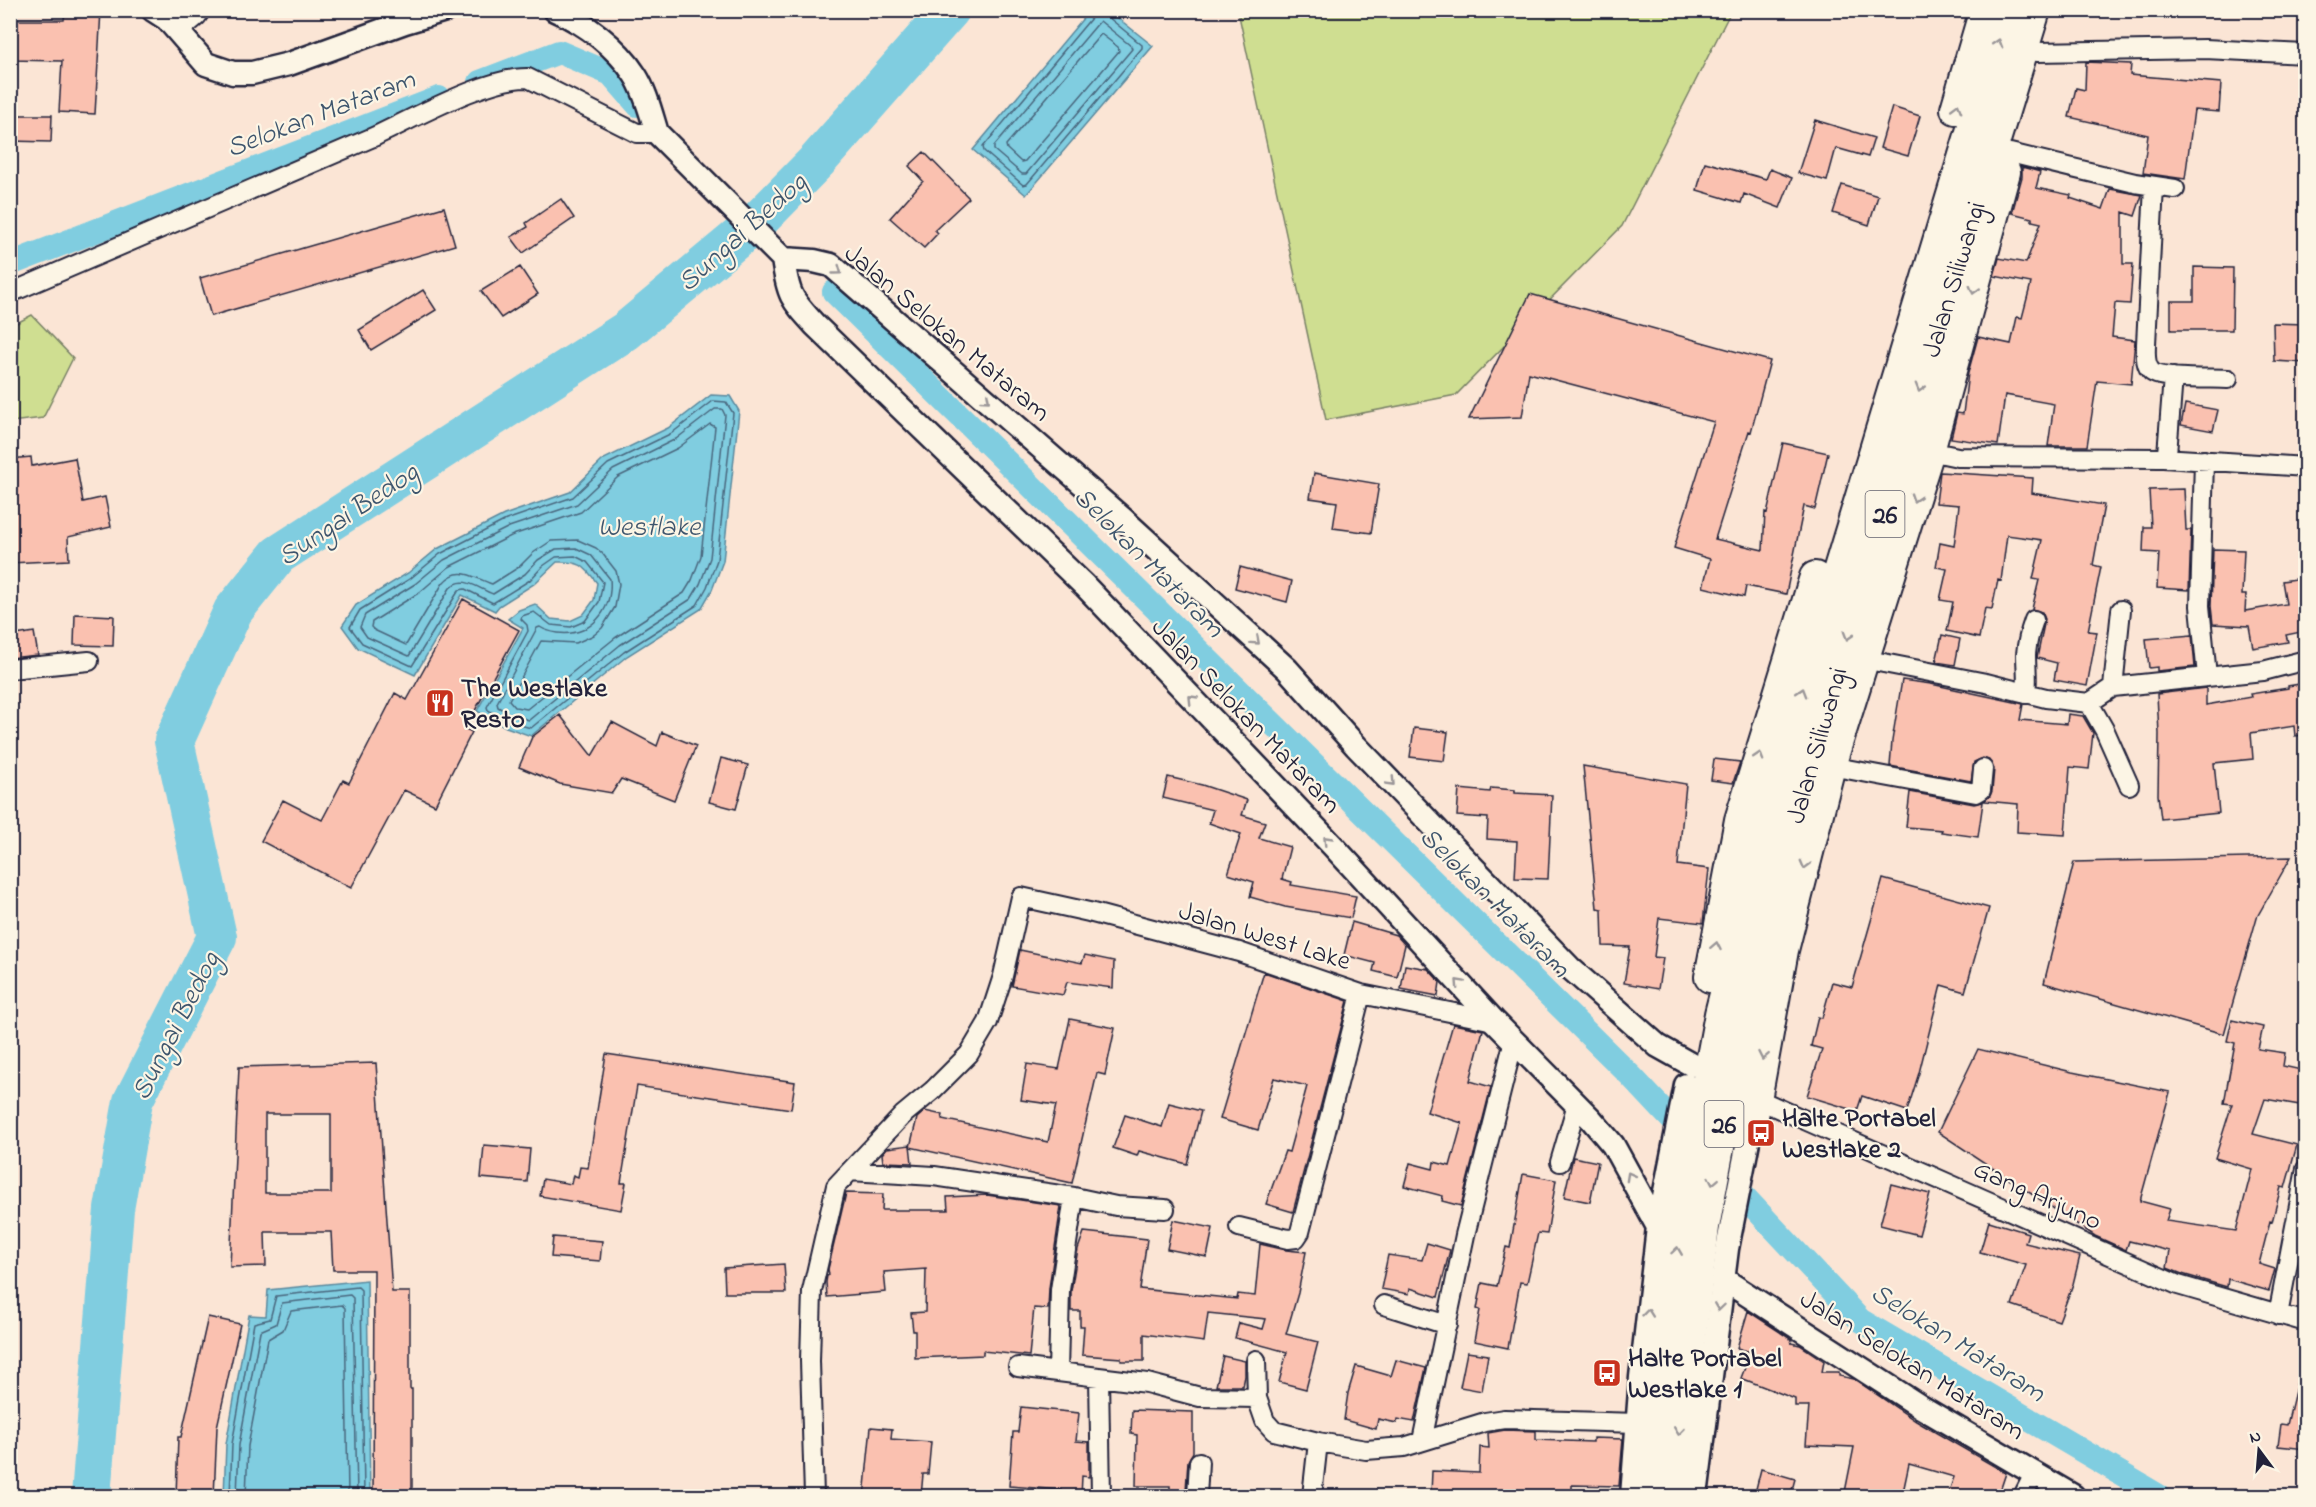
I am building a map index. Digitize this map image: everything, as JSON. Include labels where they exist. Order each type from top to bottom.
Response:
[{"type":"highway","points":[[1689,1075],[1740,820],[1894,355],[1984,10]]},
{"type":"highway","name":"Jalan Siliwangi","points":[[1869,518],[1894,355],[2008,10]]},
{"type":"highway","name":"Jalan Siliwangi","points":[[1652,1497],[1659,1376],[1682,1222],[1731,1017],[1776,777],[1846,592],[1869,518],[1951,327],[2035,10]]},
{"type":"highway","points":[[1754,1107],[1783,950],[1830,766],[1929,451],[1951,327],[2010,153],[2050,10]]},
{"type":"highway","name":"Jalan Siliwangi","points":[[1671,1497],[1682,1222]]},
{"type":"street","points":[[153,10],[167,19],[206,64],[233,73],[252,73],[289,64],[405,22],[446,10]]},
{"type":"street","points":[[178,32],[201,10]]},
{"type":"street","points":[[555,10],[568,16],[606,42],[634,75],[663,140],[776,253]]},
{"type":"street","points":[[2037,52],[2205,49],[2302,57]]},
{"type":"street","points":[[10,293],[265,184],[458,97],[510,79],[528,78],[637,133],[663,140]]},
{"type":"street","points":[[2010,153],[2175,189]]},
{"type":"street","points":[[2154,186],[2146,359],[2152,372],[2173,377],[2228,379]]},
{"type":"street","name":"Jalan Selokan Mataram","points":[[776,253],[792,300],[815,325],[1085,586],[1576,1104],[1682,1222]]},
{"type":"street","name":"Jalan Selokan Mataram","points":[[776,253],[831,266],[839,272],[1124,520],[1287,669],[1356,746],[1570,968],[1689,1075]]},
{"type":"street","points":[[2163,458],[2167,454],[2173,377]]},
{"type":"street","points":[[1929,451],[1958,457],[2163,458],[2306,467]]},
{"type":"street","points":[[2204,460],[2200,606],[2208,676]]},
{"type":"street","points":[[2113,687],[2121,610]]},
{"type":"street","points":[[2026,694],[2029,678],[2026,654],[2028,637],[2034,620]]},
{"type":"street","points":[[1863,659],[1986,683],[2026,694],[2089,704],[2113,687],[2263,671],[2306,660]]},
{"type":"street","points":[[10,669],[89,661]]},
{"type":"street","points":[[2089,704],[2105,730],[2129,785]]},
{"type":"street","points":[[1830,766],[1976,792],[1981,790],[1983,769]]},
{"type":"street","name":"Jalan West Lake","points":[[850,1171],[903,1115],[932,1091],[969,1054],[988,1022],[1003,976],[1021,897],[1089,912],[1239,952],[1361,994],[1494,1020]]},
{"type":"street","points":[[1239,1227],[1288,1239],[1296,1238],[1300,1232],[1361,994]]},
{"type":"street","points":[[1422,1441],[1465,1235],[1514,1040]]},
{"type":"street","points":[[1632,1497],[1638,1423],[1682,1222],[1666,1177],[1689,1075]]},
{"type":"street","points":[[1560,1162],[1576,1104]]},
{"type":"street","points":[[1696,1497],[1726,1249],[1754,1107]]},
{"type":"street","name":"Gang Arjuno","points":[[1754,1107],[2178,1285],[2306,1322]]},
{"type":"street","points":[[2278,1315],[2306,1170]]},
{"type":"street","points":[[814,1497],[810,1361],[812,1291],[836,1186],[850,1171],[934,1176],[1074,1197],[1116,1206],[1165,1209]]},
{"type":"street","points":[[1058,1372],[1060,1290],[1074,1197]]},
{"type":"street","name":"Jalan Selokan Mataram","points":[[1723,1278],[1921,1407],[2035,1472],[2073,1497]]},
{"type":"street","points":[[1384,1305],[1447,1325]]},
{"type":"street","points":[[1256,1360],[1257,1398],[1265,1421],[1274,1431],[1318,1443],[1366,1450],[1404,1447],[1485,1422],[1504,1419],[1638,1423]]},
{"type":"street","points":[[1018,1367],[1147,1383],[1200,1397],[1257,1398]]},
{"type":"street","points":[[1099,1377],[1101,1497]]},
{"type":"street","points":[[1312,1497],[1318,1443]]},
{"type":"street","points":[[1197,1497],[1199,1462]]},
{"type":"street","points":[[2023,1497],[2035,1472]]},
{"type":"green space","points":[[1238,11],[1731,11],[1622,226],[1456,395],[1326,420]]},
{"type":"green space","points":[[32,315],[73,358],[43,418],[11,422],[11,326]]},
{"type":"water","points":[[1090,10],[1109,11],[1153,46],[1026,195],[973,150]]},
{"type":"water","name":"Westlake","points":[[711,395],[730,396],[739,411],[723,561],[712,590],[701,609],[627,656],[531,736],[506,727],[477,711],[523,628],[508,619],[519,610],[535,604],[551,619],[570,621],[583,615],[594,600],[597,583],[581,565],[557,562],[534,584],[499,606],[495,611],[462,595],[415,675],[358,648],[342,626],[356,605],[408,573],[437,549],[504,515],[570,492],[604,459],[668,428]]},
{"type":"water","points":[[367,1280],[370,1496],[224,1496],[226,1444],[249,1315],[266,1316],[268,1290]]},
{"type":"building","points":[[65,10],[101,10],[95,114],[59,112],[62,61],[10,60],[10,20],[64,20]]},
{"type":"building","points":[[2086,62],[2131,64],[2130,75],[2221,83],[2219,112],[2194,110],[2185,179],[2143,173],[2148,135],[2069,117],[2076,88],[2085,90]]},
{"type":"building","points":[[1892,107],[1920,116],[1908,156],[1880,148]]},
{"type":"building","points":[[10,115],[52,115],[51,142],[10,141]]},
{"type":"building","points":[[1815,120],[1874,138],[1868,157],[1836,148],[1827,181],[1798,173]]},
{"type":"building","points":[[924,152],[969,198],[935,230],[938,233],[924,248],[890,218],[923,181],[909,166]]},
{"type":"building","points":[[1705,162],[1766,179],[1770,169],[1792,178],[1780,208],[1744,194],[1741,203],[1697,190]]},
{"type":"building","points":[[2022,167],[2040,172],[2036,188],[2071,195],[2070,198],[2103,209],[2110,189],[2142,195],[2135,216],[2123,212],[2123,264],[2133,264],[2130,304],[2115,303],[2112,337],[2135,340],[2131,384],[2097,381],[2087,446],[2048,446],[2054,404],[2005,395],[1998,445],[1951,438],[1957,413],[1963,414],[1968,373],[1978,337],[2011,344],[2017,317],[2022,318],[2031,283],[1994,276],[1999,258],[2026,263],[2041,223],[2012,213],[2022,177]]},
{"type":"building","points":[[1842,185],[1878,196],[1869,225],[1833,213]]},
{"type":"building","points":[[561,199],[574,218],[523,253],[511,237],[528,227],[526,223]]},
{"type":"building","points":[[444,207],[455,245],[211,316],[200,278]]},
{"type":"building","points":[[520,267],[538,294],[501,318],[481,291]]},
{"type":"building","points":[[2194,267],[2233,268],[2232,330],[2171,330],[2171,301],[2194,301]]},
{"type":"building","points":[[423,290],[436,310],[371,350],[359,330]]},
{"type":"building","points":[[1530,294],[1770,361],[1751,432],[1749,431],[1715,539],[1763,550],[1765,512],[1767,513],[1783,443],[1828,453],[1815,509],[1804,506],[1786,594],[1746,586],[1744,597],[1703,587],[1710,559],[1674,548],[1714,422],[1529,373],[1522,417],[1469,419]]},
{"type":"building","points":[[2273,323],[2306,324],[2306,363],[2274,361]]},
{"type":"building","points":[[2185,404],[2218,410],[2213,431],[2181,425]]},
{"type":"building","points":[[31,457],[32,466],[75,458],[83,502],[105,497],[111,527],[68,537],[69,560],[10,563],[10,459]]},
{"type":"building","points":[[1940,472],[2033,478],[2032,493],[2104,505],[2093,565],[2101,567],[2088,631],[2097,632],[2087,686],[2054,680],[2057,663],[2037,658],[2045,619],[2042,612],[2032,609],[2039,580],[2033,579],[2042,540],[2007,535],[2001,581],[1998,580],[1992,609],[1985,608],[1979,638],[1947,631],[1953,602],[1940,600],[1947,569],[1936,567],[1940,543],[1954,546],[1959,505],[1936,503]]},
{"type":"building","points":[[1314,473],[1379,484],[1371,533],[1333,528],[1337,502],[1310,498]]},
{"type":"building","points":[[2184,489],[2186,530],[2191,530],[2189,590],[2157,588],[2159,553],[2143,552],[2144,527],[2151,527],[2149,490]]},
{"type":"building","points":[[2213,549],[2244,550],[2242,595],[2246,595],[2245,611],[2286,604],[2282,581],[2303,578],[2306,591],[2306,631],[2286,635],[2288,642],[2253,648],[2249,626],[2213,624],[2211,606]]},
{"type":"building","points":[[1240,567],[1292,581],[1287,602],[1235,588]]},
{"type":"building","points":[[463,599],[519,630],[465,729],[472,732],[435,805],[404,790],[351,888],[261,841],[283,800],[322,820],[343,780],[349,783],[395,693],[407,700]]},
{"type":"building","points":[[75,614],[114,616],[113,646],[74,645]]},
{"type":"building","points":[[34,632],[38,655],[10,658],[10,636]]},
{"type":"building","points":[[1942,635],[1960,639],[1955,665],[1936,662]]},
{"type":"building","points":[[2192,635],[2195,667],[2157,671],[2157,667],[2149,668],[2146,639]]},
{"type":"building","points":[[1902,680],[2023,704],[2020,720],[2067,724],[2068,714],[2083,716],[2093,733],[2089,769],[2070,767],[2065,835],[2017,832],[2018,804],[1984,801],[1992,791],[1994,769],[1989,760],[1983,758],[1974,762],[1971,781],[1890,766]]},
{"type":"building","points":[[2306,683],[2306,735],[2295,736],[2294,726],[2251,733],[2253,759],[2214,763],[2219,813],[2161,819],[2158,795],[2157,694],[2206,688],[2206,705],[2251,697],[2250,694]]},
{"type":"building","points":[[560,715],[592,756],[612,722],[657,746],[662,732],[696,746],[674,800],[621,779],[612,793],[560,784],[519,767],[532,737]]},
{"type":"building","points":[[1414,728],[1448,732],[1444,761],[1410,757]]},
{"type":"building","points":[[721,758],[748,765],[736,809],[709,802]]},
{"type":"building","points":[[1714,759],[1740,762],[1733,783],[1711,780]]},
{"type":"building","points":[[1583,766],[1686,784],[1678,865],[1709,869],[1703,923],[1659,918],[1654,957],[1663,958],[1658,989],[1624,983],[1630,947],[1603,946],[1602,909],[1597,908]]},
{"type":"building","points":[[1168,777],[1202,785],[1247,800],[1242,815],[1265,822],[1259,838],[1290,847],[1282,879],[1292,882],[1291,885],[1356,896],[1351,918],[1285,907],[1250,897],[1254,882],[1228,874],[1241,834],[1209,823],[1213,810],[1163,798]]},
{"type":"building","points":[[1491,788],[1515,790],[1515,793],[1552,795],[1548,879],[1515,878],[1517,841],[1487,839],[1488,818],[1457,816],[1459,789],[1490,792]]},
{"type":"building","points":[[1910,792],[1974,804],[1983,802],[1978,837],[1941,832],[1942,830],[1906,827]]},
{"type":"building","points":[[2291,857],[2257,917],[2224,1034],[2044,983],[2074,862]]},
{"type":"building","points":[[1883,879],[1989,908],[1965,992],[1941,985],[1907,1111],[1862,1096],[1857,1111],[1807,1096],[1822,1049],[1811,1046],[1818,1017],[1822,1018],[1832,982],[1852,987]]},
{"type":"building","points":[[1352,922],[1396,935],[1405,945],[1397,977],[1373,971],[1375,963],[1344,955]]},
{"type":"building","points":[[1020,950],[1082,963],[1085,955],[1114,961],[1113,988],[1067,982],[1063,995],[1012,986]]},
{"type":"building","points":[[1405,965],[1428,969],[1440,982],[1438,996],[1401,989]]},
{"type":"building","points":[[1264,972],[1348,1001],[1293,1212],[1266,1204],[1285,1151],[1289,1152],[1307,1086],[1274,1078],[1258,1130],[1220,1119]]},
{"type":"building","points":[[1070,1019],[1115,1028],[1105,1075],[1097,1073],[1072,1183],[910,1147],[917,1118],[925,1111],[943,1115],[942,1119],[1048,1142],[1056,1105],[1021,1100],[1027,1064],[1059,1069]]},
{"type":"building","points":[[2232,1020],[2263,1027],[2258,1049],[2285,1053],[2283,1066],[2306,1071],[2306,1106],[2265,1099],[2253,1134],[2297,1145],[2285,1188],[2281,1187],[2272,1222],[2270,1221],[2259,1264],[2275,1269],[2269,1291],[2228,1279],[2227,1287],[2182,1274],[2167,1268],[2170,1251],[2129,1241],[2126,1250],[2095,1236],[1938,1132],[1978,1049],[2072,1072],[2170,1092],[2140,1201],[2170,1209],[2166,1221],[2236,1231],[2252,1169],[2215,1158],[2232,1104],[2224,1103],[2235,1043],[2227,1041]]},
{"type":"building","points":[[1453,1024],[1483,1030],[1470,1081],[1491,1087],[1461,1206],[1442,1201],[1443,1196],[1404,1186],[1410,1163],[1433,1169],[1434,1162],[1450,1166],[1462,1123],[1427,1112]]},
{"type":"building","points":[[606,1054],[795,1082],[791,1109],[637,1086],[621,1183],[626,1183],[621,1210],[540,1196],[543,1179],[571,1184],[573,1175],[578,1177],[580,1167],[588,1168]]},
{"type":"building","points":[[376,1063],[392,1292],[410,1292],[412,1497],[373,1497],[374,1270],[333,1270],[331,1232],[265,1232],[266,1266],[230,1267],[239,1067]],"holes":[[[265,1114],[331,1114],[331,1193],[265,1193]]]},
{"type":"building","points":[[1169,1103],[1201,1111],[1187,1164],[1139,1151],[1137,1156],[1113,1148],[1125,1115],[1162,1127]]},
{"type":"building","points":[[484,1145],[530,1149],[527,1182],[481,1178]]},
{"type":"building","points":[[910,1145],[912,1163],[883,1162],[882,1154],[887,1148]]},
{"type":"building","points":[[1573,1157],[1598,1162],[1590,1202],[1564,1197]]},
{"type":"building","points":[[1523,1174],[1556,1180],[1547,1234],[1538,1233],[1527,1283],[1520,1282],[1508,1348],[1474,1341],[1482,1283],[1497,1286],[1506,1247],[1510,1248]]},
{"type":"building","points":[[1891,1184],[1930,1194],[1919,1235],[1880,1225]]},
{"type":"building","points":[[846,1193],[883,1194],[882,1210],[948,1210],[947,1197],[987,1195],[1061,1206],[1048,1309],[1034,1308],[1029,1356],[983,1351],[983,1355],[915,1358],[915,1331],[913,1331],[911,1313],[925,1312],[926,1269],[884,1272],[886,1292],[827,1297],[828,1269]]},
{"type":"building","points":[[1173,1220],[1213,1228],[1207,1257],[1167,1249]]},
{"type":"building","points":[[1989,1221],[2028,1233],[2025,1243],[2080,1256],[2073,1284],[2059,1321],[2012,1305],[2026,1265],[1980,1252]]},
{"type":"building","points":[[1084,1232],[1147,1239],[1140,1289],[1237,1299],[1238,1294],[1255,1296],[1260,1244],[1306,1252],[1298,1293],[1286,1334],[1318,1342],[1306,1389],[1279,1382],[1287,1352],[1235,1338],[1239,1323],[1263,1329],[1266,1319],[1208,1313],[1204,1342],[1144,1334],[1144,1361],[1121,1361],[1121,1358],[1082,1355],[1084,1326],[1080,1326],[1080,1311],[1071,1311],[1071,1291],[1078,1249]]},
{"type":"building","points":[[553,1237],[602,1241],[600,1261],[551,1257]]},
{"type":"building","points":[[1427,1243],[1450,1250],[1438,1297],[1410,1288],[1409,1294],[1381,1289],[1388,1255],[1422,1260]]},
{"type":"building","points":[[784,1264],[786,1293],[725,1293],[724,1268]]},
{"type":"building","points":[[1748,1311],[1792,1340],[1791,1343],[1800,1345],[1824,1361],[1822,1372],[1839,1372],[1839,1376],[1854,1379],[1916,1421],[2006,1473],[1998,1497],[1947,1497],[1954,1477],[1909,1464],[1902,1497],[1844,1497],[1854,1447],[1806,1445],[1809,1406],[1795,1406],[1795,1399],[1741,1378],[1751,1352],[1737,1348]]},
{"type":"building","points":[[208,1317],[240,1324],[217,1427],[214,1497],[176,1497],[178,1437],[181,1437]]},
{"type":"building","points":[[1467,1352],[1488,1355],[1482,1391],[1460,1387]]},
{"type":"building","points":[[1223,1356],[1245,1361],[1243,1386],[1216,1386]]},
{"type":"building","points":[[1396,1360],[1426,1368],[1414,1422],[1398,1419],[1397,1423],[1378,1419],[1376,1429],[1344,1420],[1348,1393],[1356,1366],[1391,1376]]},
{"type":"building","points":[[2298,1378],[2306,1379],[2306,1449],[2278,1446],[2281,1424],[2287,1425]]},
{"type":"building","points":[[1021,1407],[1079,1413],[1076,1441],[1089,1442],[1089,1477],[1082,1476],[1081,1497],[1060,1497],[1061,1490],[1009,1486],[1013,1432],[1018,1432]]},
{"type":"building","points":[[1132,1410],[1193,1412],[1193,1452],[1188,1461],[1186,1490],[1170,1490],[1170,1486],[1136,1486],[1137,1435],[1131,1434]]},
{"type":"building","points":[[871,1427],[892,1429],[891,1439],[931,1442],[928,1474],[923,1474],[921,1497],[864,1497]]},
{"type":"building","points":[[1505,1430],[1536,1431],[1536,1440],[1593,1442],[1593,1438],[1623,1439],[1619,1486],[1572,1485],[1572,1497],[1477,1497],[1431,1494],[1432,1471],[1479,1473],[1480,1447],[1489,1448],[1488,1433]]},
{"type":"building","points":[[1761,1469],[1795,1479],[1790,1497],[1754,1497]]},
{"type":"waterway","name":"Sungai Bedog","points":[[91,1496],[114,1209],[133,1101],[217,937],[174,741],[233,611],[278,555],[626,331],[758,221],[817,161],[950,10]]},
{"type":"waterway","name":"Selokan Mataram","points":[[480,82],[559,52],[611,74],[638,105]]},
{"type":"waterway","name":"Selokan Mataram","points":[[10,264],[439,98]]},
{"type":"waterway","name":"Selokan Mataram","points":[[834,292],[1631,1076],[1860,1320],[2159,1496]]},
{"type":"place","name":"The Westlake Resto","points":[[440,703]]},
{"type":"place","name":"Halte Portabel Westlake 2","points":[[1761,1133]]},
{"type":"place","name":"Halte Portabel Westlake 1","points":[[1607,1373]]}]
